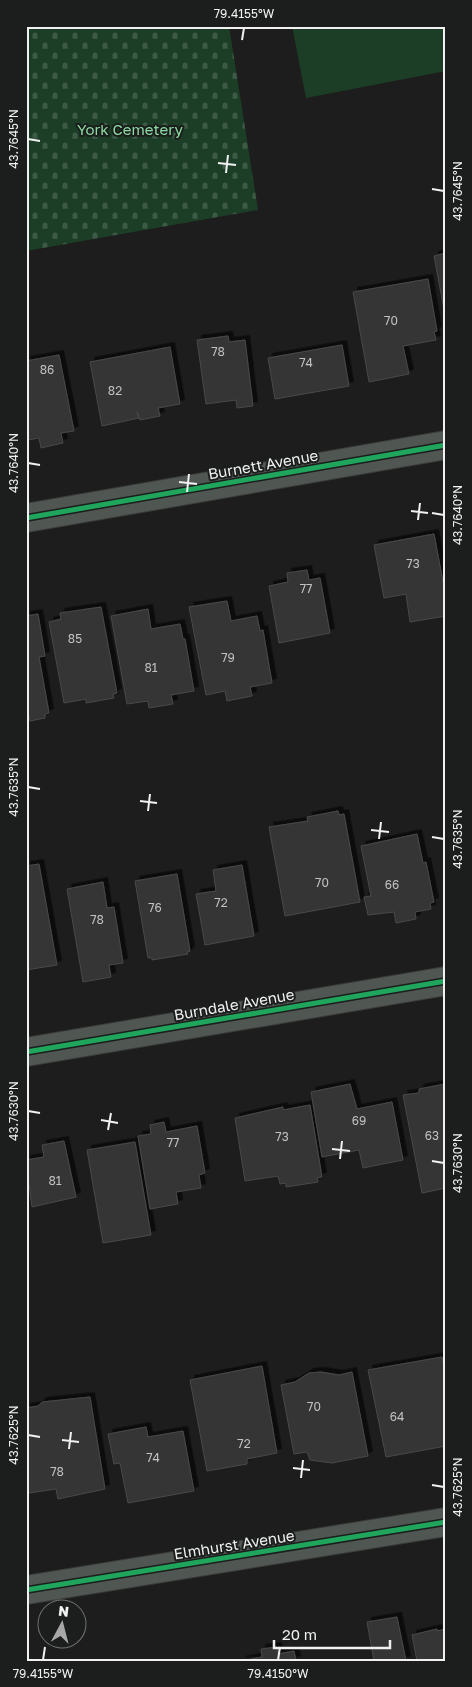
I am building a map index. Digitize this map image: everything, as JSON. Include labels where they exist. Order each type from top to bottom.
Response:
[{"type":"street","name":"Burnett Avenue","points":[[26,518],[446,445]]},
{"type":"street","name":"Burndale Avenue","points":[[26,1052],[446,981]]},
{"type":"street","name":"Elmhurst Avenue","points":[[26,1590],[446,1522]]},
{"type":"green space","name":"York Cemetery","points":[[26,26],[229,26],[258,210],[26,251]]},
{"type":"green space","points":[[292,26],[446,26],[446,71],[306,98]]},
{"type":"building","points":[[446,253],[446,320],[434,256]]},
{"type":"building","points":[[428,279],[437,331],[434,332],[436,340],[403,346],[409,374],[369,382],[353,292]]},
{"type":"building","points":[[228,336],[229,342],[245,340],[253,406],[237,408],[236,400],[206,404],[197,340]]},
{"type":"building","points":[[342,345],[349,386],[275,399],[268,358]]},
{"type":"building","points":[[170,347],[180,404],[158,408],[160,416],[140,420],[137,412],[139,418],[102,426],[90,362]]},
{"type":"building","points":[[59,355],[74,431],[61,433],[63,443],[41,448],[39,438],[28,440],[26,431],[26,361]]},
{"type":"building","points":[[434,534],[446,598],[446,616],[410,622],[406,594],[384,598],[374,545]]},
{"type":"building","points":[[307,570],[309,580],[320,578],[330,633],[279,643],[269,586],[288,582],[287,573]]},
{"type":"building","points":[[227,601],[231,621],[257,616],[260,631],[263,630],[272,683],[250,687],[252,696],[227,701],[225,691],[206,695],[189,607]]},
{"type":"building","points":[[101,607],[117,693],[113,694],[114,698],[86,703],[86,699],[64,703],[49,622],[61,619],[60,613]]},
{"type":"building","points":[[148,609],[151,629],[180,624],[183,639],[185,639],[194,691],[171,695],[173,704],[149,708],[148,701],[127,704],[111,616]]},
{"type":"building","points":[[38,614],[45,656],[39,657],[49,713],[45,714],[45,718],[30,721],[29,716],[26,717],[26,616]]},
{"type":"building","points":[[338,811],[339,815],[344,814],[360,902],[285,916],[269,827],[308,821],[307,817]]},
{"type":"building","points":[[417,834],[423,863],[426,862],[434,902],[430,903],[431,909],[415,912],[416,919],[396,923],[394,912],[368,915],[364,897],[371,896],[361,846]]},
{"type":"building","points":[[39,864],[57,965],[26,970],[26,866]]},
{"type":"building","points":[[242,865],[254,936],[205,945],[196,894],[216,891],[213,870]]},
{"type":"building","points":[[177,874],[190,951],[187,952],[188,954],[152,960],[152,958],[148,958],[135,881]]},
{"type":"building","points":[[103,882],[107,908],[114,907],[123,963],[109,965],[111,977],[83,982],[67,889]]},
{"type":"building","points":[[350,1084],[357,1109],[392,1102],[403,1160],[363,1168],[359,1150],[322,1157],[311,1092]]},
{"type":"building","points":[[445,1084],[446,1188],[422,1193],[403,1095],[419,1093],[419,1089]]},
{"type":"building","points":[[310,1105],[322,1177],[317,1178],[318,1182],[286,1187],[286,1183],[280,1184],[278,1176],[245,1181],[235,1118],[283,1107],[283,1110]]},
{"type":"building","points":[[164,1122],[166,1132],[197,1126],[205,1173],[199,1175],[201,1188],[176,1192],[178,1204],[150,1209],[138,1136],[151,1134],[150,1125]]},
{"type":"building","points":[[64,1141],[76,1197],[32,1207],[26,1160],[44,1157],[42,1145]]},
{"type":"building","points":[[135,1142],[151,1235],[103,1243],[87,1150]]},
{"type":"building","points":[[442,1357],[446,1379],[446,1446],[386,1457],[368,1370]]},
{"type":"building","points":[[262,1366],[277,1453],[247,1459],[247,1464],[207,1471],[190,1380]]},
{"type":"building","points":[[321,1372],[339,1375],[352,1372],[368,1456],[332,1463],[310,1460],[307,1452],[294,1454],[281,1385],[295,1382],[309,1373]]},
{"type":"building","points":[[90,1397],[105,1489],[58,1499],[56,1489],[29,1493],[26,1476],[26,1408],[38,1406],[42,1402]]},
{"type":"building","points":[[146,1427],[148,1437],[183,1431],[194,1491],[128,1503],[120,1463],[114,1464],[108,1434]]},
{"type":"building","points":[[397,1617],[406,1661],[374,1661],[367,1622]]},
{"type":"building","points":[[437,1629],[437,1631],[446,1629],[446,1661],[417,1661],[412,1635]]},
{"type":"building","points":[[277,1647],[278,1654],[294,1651],[296,1661],[241,1661],[262,1657],[261,1649]]},
{"type":"cycle path","points":[[26,518],[446,445]]},
{"type":"cycle path","points":[[26,1052],[446,981]]},
{"type":"cycle path","points":[[26,1590],[446,1522]]}]
